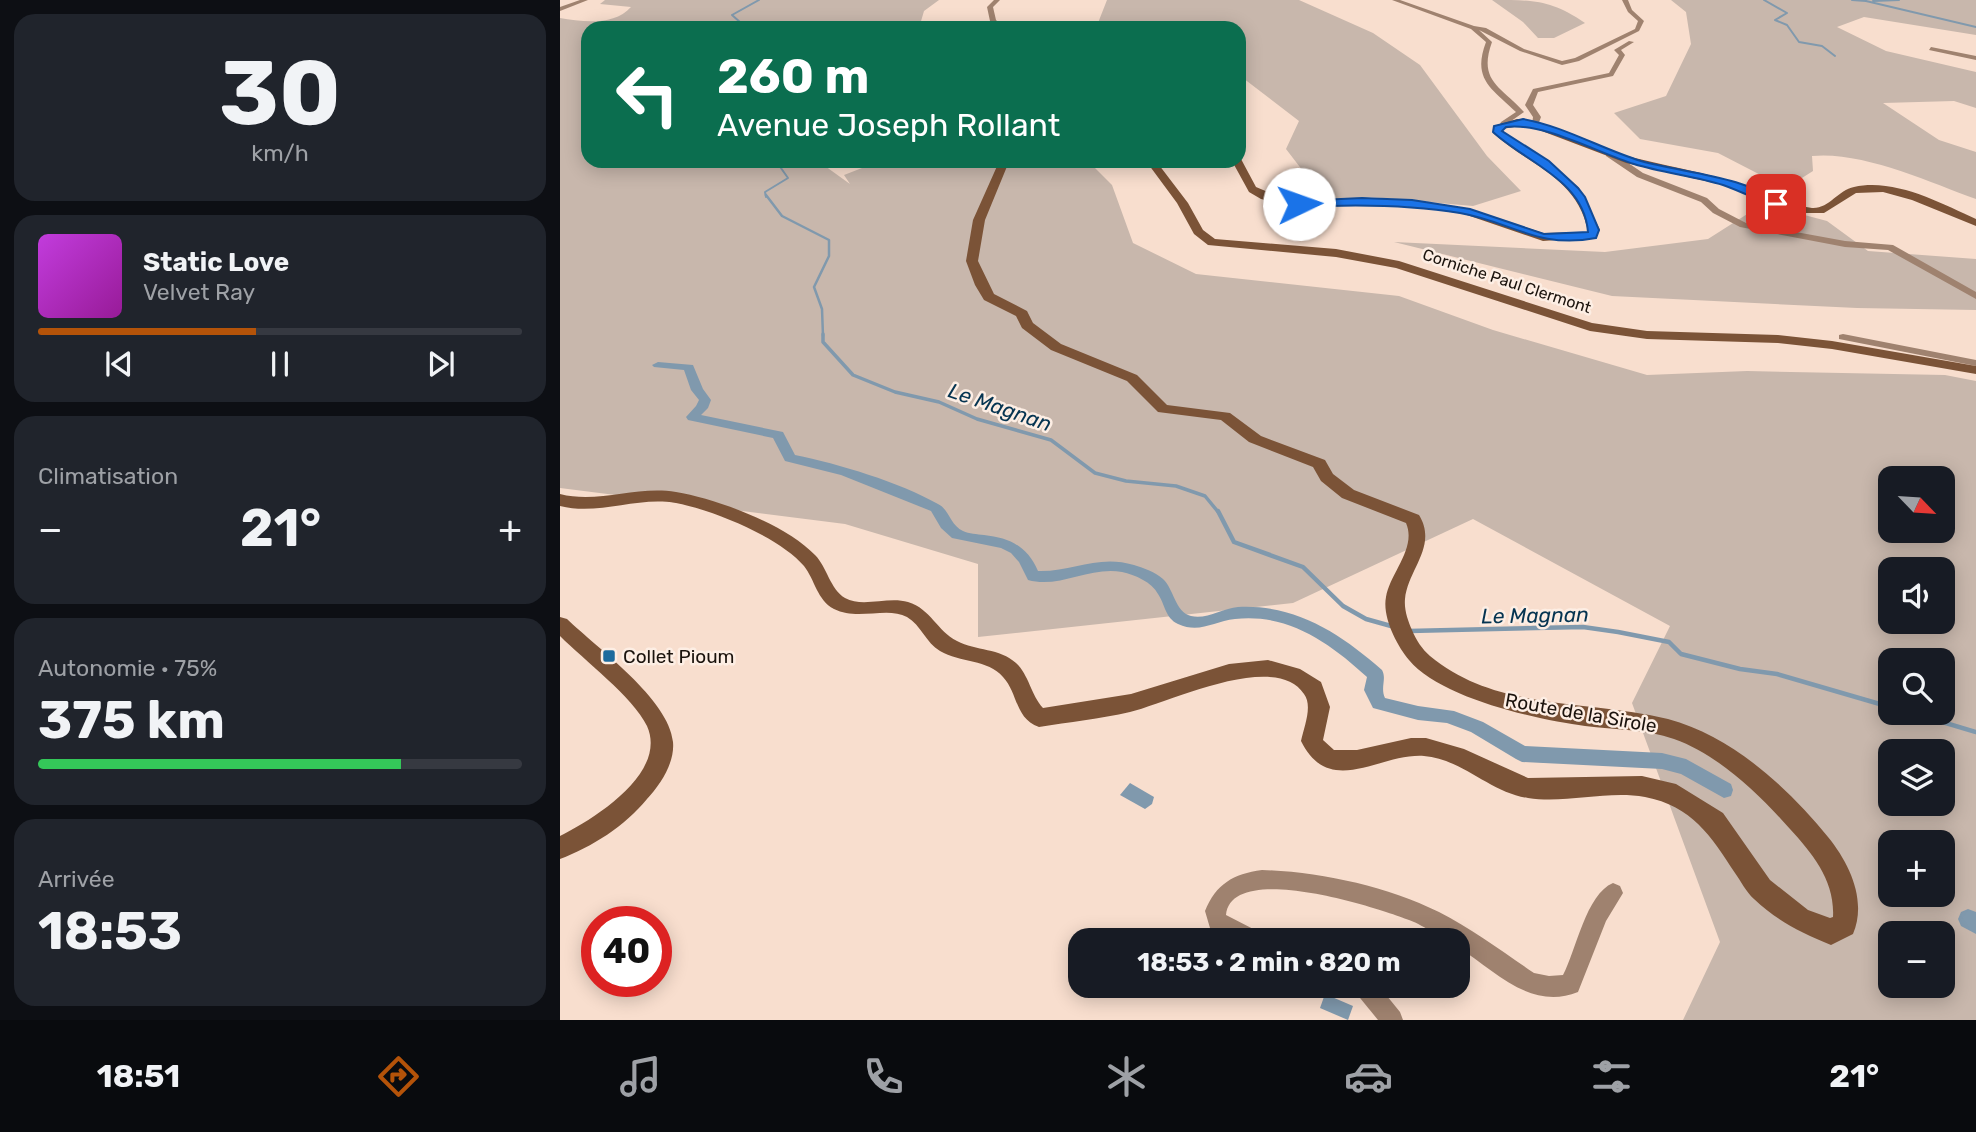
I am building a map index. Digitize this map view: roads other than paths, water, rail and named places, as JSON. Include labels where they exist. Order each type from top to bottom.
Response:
[{"type":"street","points":[[560,9],[585,0]]},
{"type":"street","points":[[993,21],[990,7],[997,0]]},
{"type":"street","points":[[1395,0],[1473,28],[1484,29],[1522,50],[1562,63],[1577,60],[1626,36],[1642,23],[1625,0]]},
{"type":"street","points":[[1239,168],[1244,183],[1263,196],[1283,202],[1412,203],[1466,211],[1543,237],[1592,236],[1594,230],[1580,197],[1545,163],[1498,132],[1497,128],[1520,112],[1489,82],[1482,61],[1489,42],[1473,28]]},
{"type":"street","points":[[1536,120],[1529,105],[1532,93],[1543,87],[1614,74],[1622,55],[1617,50],[1631,43],[1626,36]]},
{"type":"street","points":[[1931,49],[1976,58]]},
{"type":"street","points":[[1504,124],[1536,120],[1607,152],[1726,183],[1783,206],[1821,211],[1835,205],[1849,191],[1867,188],[1903,195],[1976,223]]},
{"type":"street","points":[[1607,152],[1640,175],[1704,200],[1743,225],[1845,244],[1890,247],[1976,296]]},
{"type":"street","name":"Route de la Sirole","points":[[560,500],[579,504],[635,495],[670,496],[691,500],[735,518],[805,556],[816,568],[833,598],[841,604],[854,608],[909,609],[922,618],[943,643],[1003,664],[1019,685],[1028,706],[1040,718],[1131,704],[1229,672],[1268,668],[1293,674],[1313,688],[1319,707],[1312,741],[1321,755],[1333,760],[1354,761],[1412,746],[1432,748],[1520,786],[1545,789],[1642,786],[1676,794],[1714,821],[1761,889],[1821,931],[1831,932],[1844,925],[1847,909],[1842,888],[1830,860],[1815,839],[1790,811],[1715,751],[1686,734],[1649,723],[1583,717],[1486,695],[1440,674],[1414,653],[1394,600],[1418,538],[1418,526],[1413,519],[1356,499],[1324,475],[1319,464],[1255,439],[1225,416],[1163,409],[1152,401],[1132,378],[1056,347],[1027,326],[1022,314],[989,297],[972,261],[979,220],[1002,168]]},
{"type":"street","name":"Corniche Paul Clermont","points":[[1157,168],[1182,203],[1198,232],[1212,242],[1336,253],[1399,265],[1555,318],[1617,332],[1791,341],[1976,370]]},
{"type":"street","points":[[1843,337],[1976,363]]},
{"type":"street","points":[[560,624],[646,709],[659,727],[661,745],[657,765],[638,794],[605,821],[560,848]]},
{"type":"street","points":[[1230,928],[1217,921],[1215,911],[1229,890],[1256,879],[1311,884],[1407,909],[1444,928]]},
{"type":"street","points":[[1470,945],[1528,982],[1557,989],[1570,984],[1576,975],[1594,923],[1613,893]]},
{"type":"street","points":[[1374,998],[1392,1020]]},
{"type":"water","points":[[1130,783],[1154,797],[1152,804],[1145,809],[1120,795]]},
{"type":"water","points":[[1324,998],[1334,998],[1353,1006],[1348,1020],[1320,1008]]},
{"type":"waterway","name":"Le Magnan","points":[[739,21],[732,15],[759,0]]},
{"type":"waterway","points":[[1764,0],[1787,13],[1775,20],[1787,25],[1799,42],[1822,46],[1835,56]]},
{"type":"waterway","points":[[1852,0],[1976,27]]},
{"type":"waterway","points":[[1873,1],[1899,0]]},
{"type":"waterway","name":"Le Magnan","points":[[766,197],[765,192],[788,178],[781,168]]},
{"type":"waterway","name":"Le Magnan","points":[[766,195],[782,216],[829,240],[829,256],[814,287],[822,309],[823,336]]},
{"type":"waterway","name":"Le Magnan","points":[[823,336],[823,342],[853,375],[895,392],[939,402],[977,419],[1051,440],[1095,473],[1126,481],[1176,486],[1205,496],[1219,513]]},
{"type":"waterway","points":[[658,365],[689,367],[697,390],[705,400],[702,408],[692,417],[778,435],[790,458],[846,473],[936,508],[946,525],[957,534],[1005,544],[1016,550],[1026,560],[1033,576],[1052,576],[1097,566],[1133,570],[1160,585],[1173,611],[1184,620],[1198,623],[1228,614],[1256,612],[1294,620],[1329,637],[1376,675],[1373,690],[1379,703],[1418,713],[1448,716],[1477,727],[1522,754],[1662,761],[1686,767],[1724,790]]},
{"type":"waterway","name":"Le Magnan","points":[[1218,511],[1234,542],[1303,567],[1343,606],[1366,619],[1391,626]]},
{"type":"waterway","name":"Le Magnan","points":[[1409,631],[1583,627],[1618,632],[1669,642],[1681,654],[1740,669],[1777,674],[1878,703]]},
{"type":"waterway","name":"Le Magnan","points":[[1953,725],[1976,732]]},
{"type":"waterway","points":[[1968,919],[1976,924]]},
{"type":"place","name":"Collet Pioum","points":[[609,656]]}]
